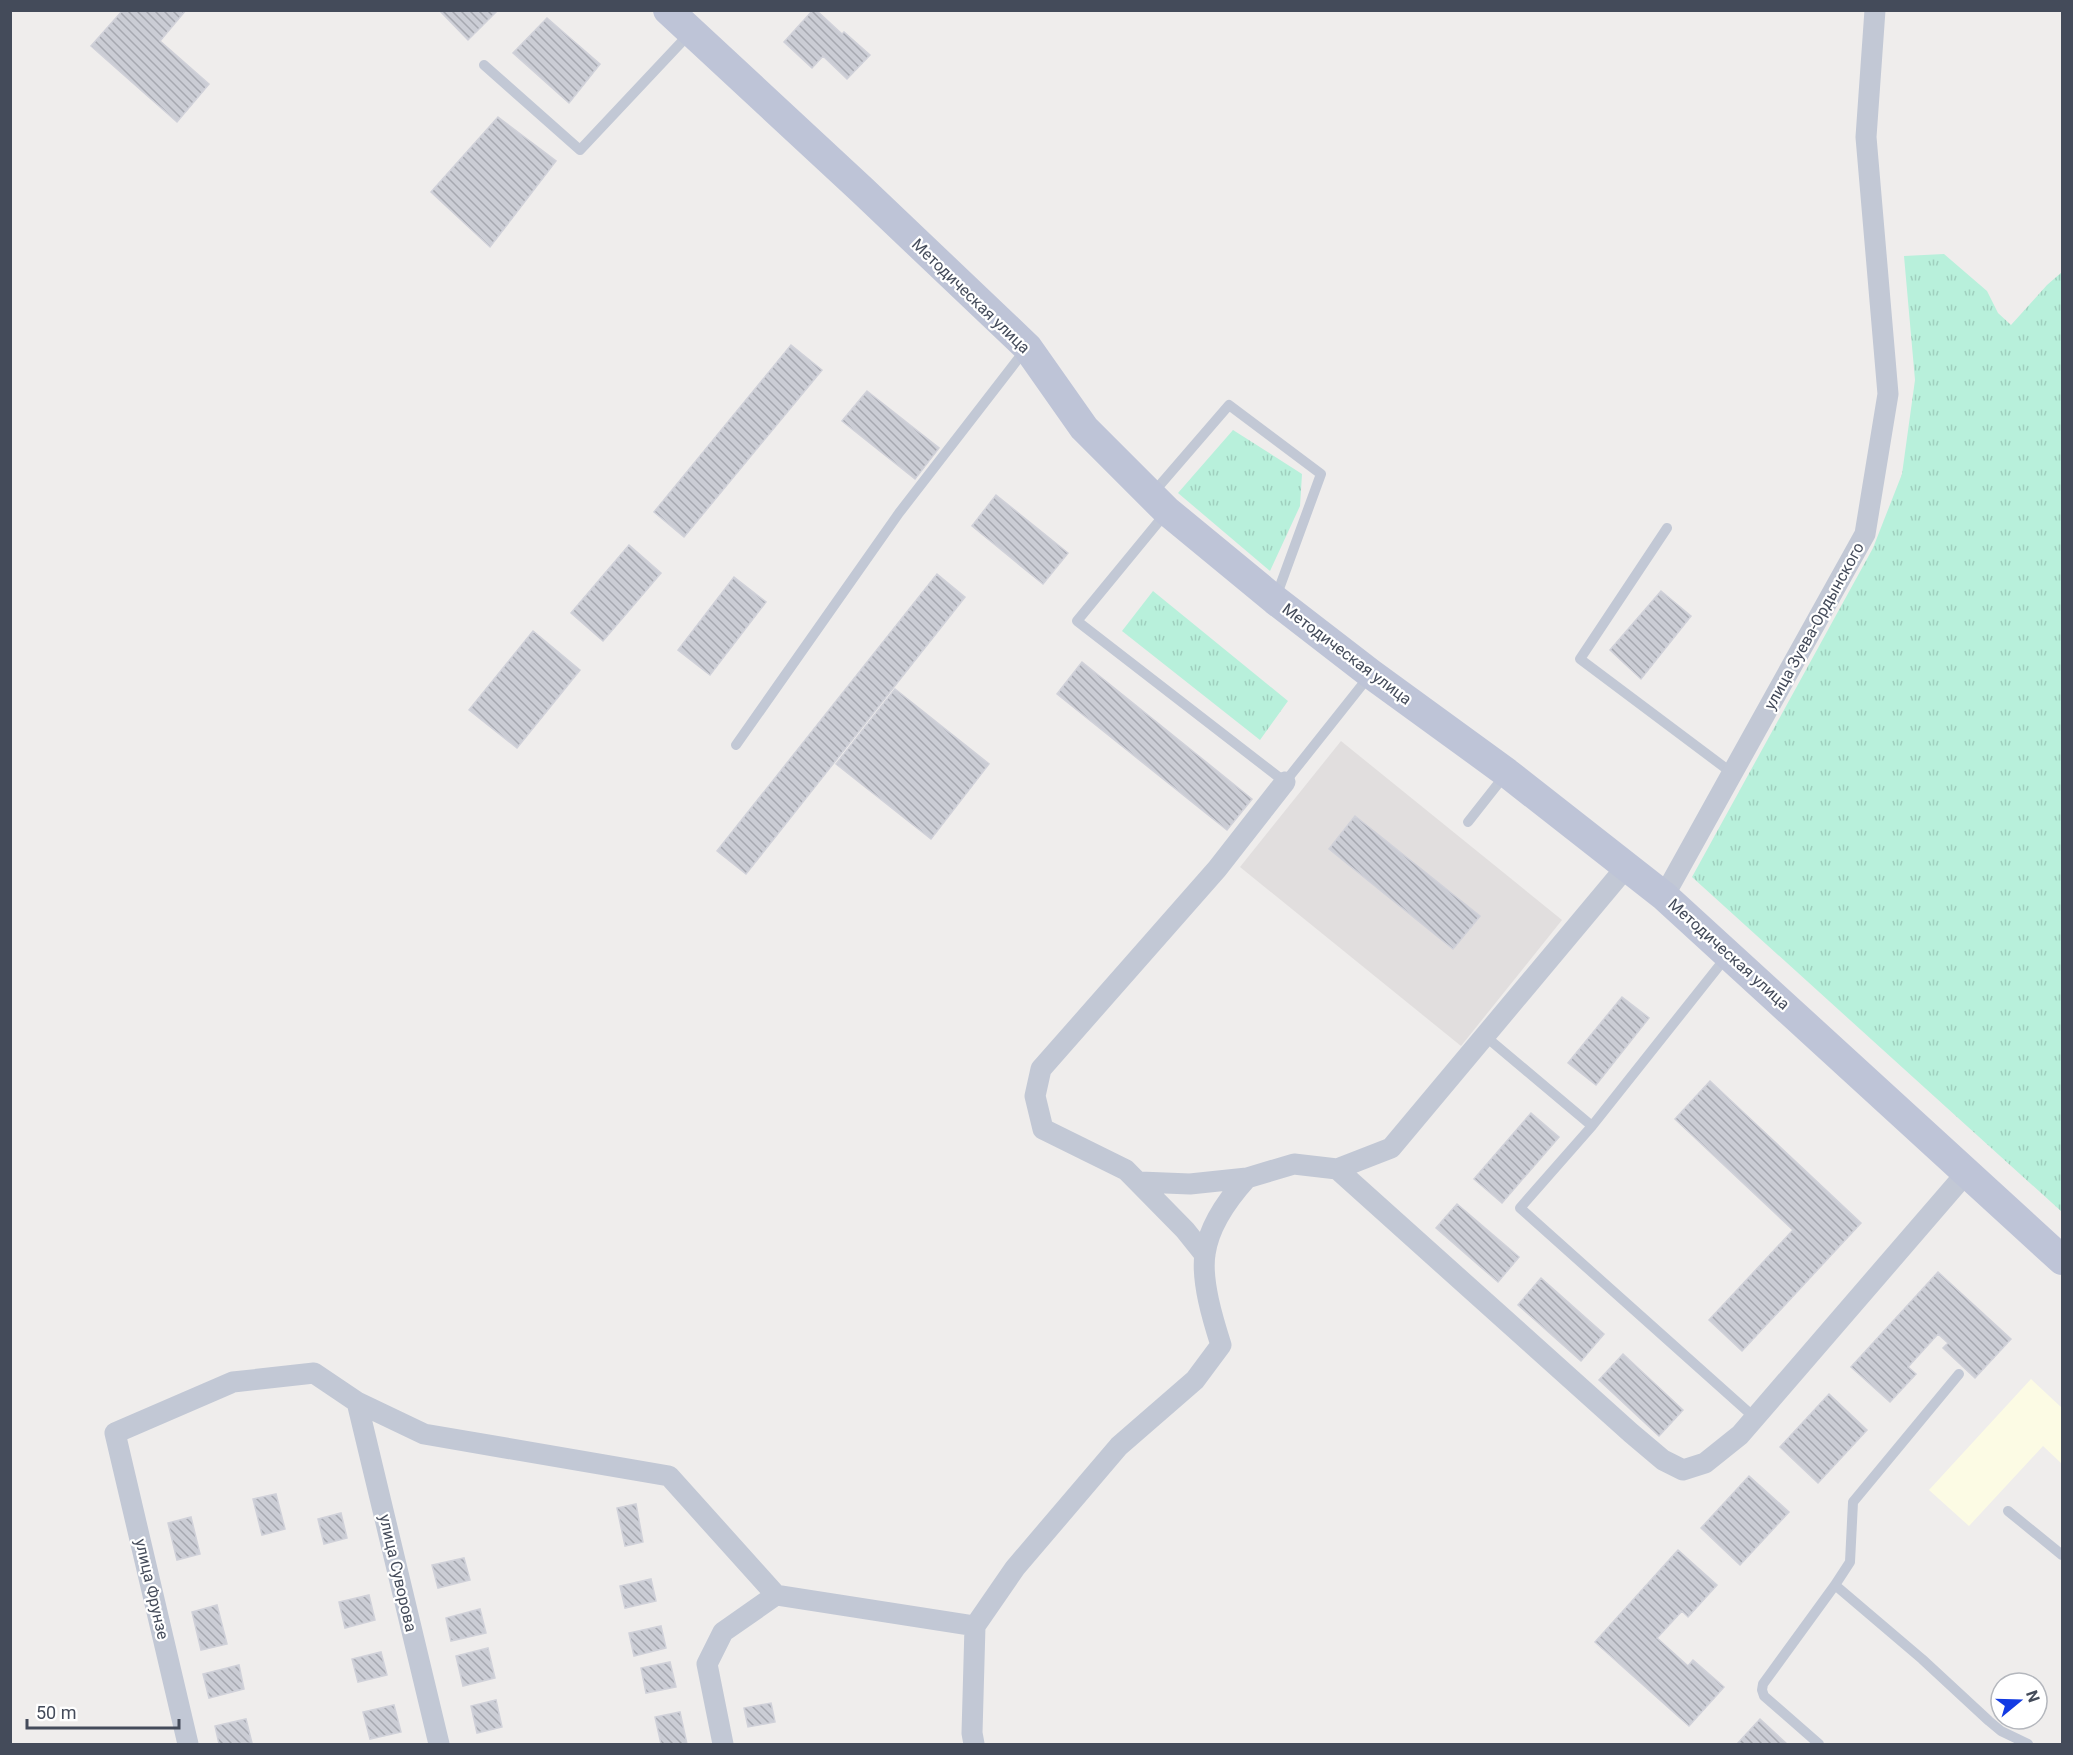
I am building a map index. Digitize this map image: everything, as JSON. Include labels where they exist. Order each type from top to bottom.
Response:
[{"type":"main road","name":"Методическая улица","points":[[668,10],[1027,347],[1084,428],[1159,503],[1275,600],[1371,674],[1507,773],[1664,896],[2062,1260]]},
{"type":"street","name":"улица Зуева-Ордынского","points":[[1664,896],[1864,534],[1888,394],[1866,137],[1875,10]]},
{"type":"street","points":[[1205,1255],[1185,1230],[1126,1170],[1044,1129],[1035,1096],[1041,1069],[1217,869],[1285,782]]},
{"type":"street","points":[[1140,1182],[1190,1184],[1247,1178],[1294,1164],[1337,1169],[1391,1148],[1627,866]]},
{"type":"street","points":[[1337,1169],[1663,1460],[1683,1470],[1705,1463],[1740,1435],[1967,1173]]},
{"type":"street","points":[[974,1744],[972,1733],[975,1626],[1015,1568],[1119,1446],[1195,1380],[1221,1346],[1210,1309],[1205,1255],[1215,1223],[1232,1195],[1247,1178]]},
{"type":"street","name":"улица Фрунзе","points":[[188,1744],[116,1433],[233,1382],[315,1373],[357,1402]]},
{"type":"street","points":[[357,1402],[424,1434],[669,1476],[776,1595],[975,1626]]},
{"type":"street","name":"улица Суворова","points":[[357,1402],[439,1744]]},
{"type":"street","points":[[723,1744],[707,1664],[723,1632],[776,1595]]},
{"type":"lane","points":[[484,65],[580,150],[691,32]]},
{"type":"lane","points":[[736,745],[899,513],[1027,347]]},
{"type":"lane","points":[[1275,600],[1321,474],[1229,405],[1077,621],[1285,782],[1371,674]]},
{"type":"lane","points":[[1667,528],[1580,659],[1732,773]]},
{"type":"lane","points":[[1468,822],[1507,773]]},
{"type":"lane","points":[[1730,954],[1592,1126],[1520,1208],[1755,1418]]},
{"type":"lane","points":[[1485,1036],[1592,1126]]},
{"type":"lane","points":[[1819,1744],[1764,1696],[1763,1684],[1850,1562],[1853,1502],[1959,1374]]},
{"type":"lane","points":[[2008,1511],[2062,1555]]},
{"type":"lane","points":[[1835,1585],[1922,1659],[1989,1722],[2001,1731],[2028,1744]]},
{"type":"shaded area","points":[[1341,741],[1562,920],[1461,1046],[1240,867]]},
{"type":"shaded area","points":[[2031,1379],[2062,1408],[2062,1464],[2043,1446],[1969,1526],[1929,1490]]},
{"type":"green space","points":[[1944,254],[1987,291],[1998,313],[2011,325],[2062,272],[2062,1212],[1692,877],[1873,548],[1902,474],[1915,380],[1904,256]]},
{"type":"green space","points":[[1233,430],[1302,474],[1300,506],[1270,571],[1178,493]]},
{"type":"green space","points":[[1153,591],[1288,701],[1260,740],[1122,631]]},
{"type":"building","points":[[123,10],[186,10],[160,41],[209,84],[177,122],[91,46]]},
{"type":"building","points":[[439,10],[498,10],[468,40]]},
{"type":"building","points":[[813,10],[816,10],[842,34],[844,32],[870,55],[847,79],[823,56],[812,68],[784,42]]},
{"type":"building","points":[[547,18],[600,64],[569,103],[513,53]]},
{"type":"building","points":[[498,117],[556,161],[490,247],[431,192]]},
{"type":"building","points":[[791,345],[822,370],[684,537],[654,512]]},
{"type":"building","points":[[867,391],[939,448],[915,479],[842,421]]},
{"type":"building","points":[[996,495],[1068,553],[1043,584],[972,526]]},
{"type":"building","points":[[629,545],[661,573],[603,641],[571,613]]},
{"type":"building","points":[[937,574],[965,597],[746,874],[717,851]]},
{"type":"building","points":[[734,577],[766,602],[710,675],[678,650]]},
{"type":"building","points":[[1661,591],[1691,616],[1641,679],[1610,650]]},
{"type":"building","points":[[533,631],[580,670],[517,748],[469,710]]},
{"type":"building","points":[[1082,662],[1252,799],[1227,830],[1057,694]]},
{"type":"building","points":[[895,689],[989,764],[931,839],[836,764]]},
{"type":"building","points":[[1355,816],[1480,916],[1453,949],[1329,849]]},
{"type":"building","points":[[1622,997],[1649,1018],[1596,1085],[1568,1063]]},
{"type":"building","points":[[1710,1081],[1861,1223],[1742,1351],[1709,1320],[1793,1230],[1675,1119]]},
{"type":"building","points":[[1531,1113],[1559,1137],[1502,1203],[1474,1179]]},
{"type":"building","points":[[1457,1204],[1519,1257],[1498,1282],[1436,1228]]},
{"type":"building","points":[[1938,1272],[2011,1339],[1975,1378],[1943,1348],[1948,1343],[1938,1334],[1908,1367],[1916,1374],[1890,1402],[1851,1367]]},
{"type":"building","points":[[1541,1278],[1604,1334],[1581,1361],[1518,1305]]},
{"type":"building","points":[[1623,1354],[1683,1410],[1659,1436],[1599,1380]]},
{"type":"building","points":[[1829,1394],[1867,1430],[1818,1483],[1780,1447]]},
{"type":"building","points":[[1749,1476],[1789,1512],[1740,1565],[1701,1528]]},
{"type":"building","points":[[276,1494],[285,1529],[262,1535],[253,1499]]},
{"type":"building","points":[[636,1504],[643,1542],[625,1546],[617,1508]]},
{"type":"building","points":[[341,1513],[347,1538],[324,1544],[318,1519]]},
{"type":"building","points":[[191,1517],[200,1554],[177,1560],[168,1523]]},
{"type":"building","points":[[1678,1550],[1717,1585],[1688,1617],[1682,1611],[1657,1638],[1688,1666],[1693,1660],[1724,1687],[1689,1726],[1595,1642]]},
{"type":"building","points":[[464,1558],[470,1580],[438,1588],[432,1565]]},
{"type":"building","points":[[651,1579],[656,1601],[625,1608],[620,1586]]},
{"type":"building","points":[[369,1595],[375,1620],[345,1628],[339,1602]]},
{"type":"building","points":[[217,1605],[227,1644],[201,1650],[192,1612]]},
{"type":"building","points":[[480,1609],[486,1633],[451,1641],[446,1618]]},
{"type":"building","points":[[661,1626],[666,1648],[634,1656],[629,1633]]},
{"type":"building","points":[[488,1648],[495,1678],[463,1686],[456,1656]]},
{"type":"building","points":[[381,1652],[387,1675],[358,1682],[352,1659]]},
{"type":"building","points":[[670,1662],[676,1687],[646,1693],[641,1668]]},
{"type":"building","points":[[239,1665],[244,1689],[209,1698],[203,1674]]},
{"type":"building","points":[[496,1700],[502,1727],[477,1733],[471,1706]]},
{"type":"building","points":[[771,1703],[775,1722],[748,1727],[744,1708]]},
{"type":"building","points":[[394,1705],[401,1732],[370,1739],[363,1712]]},
{"type":"building","points":[[680,1712],[687,1744],[661,1744],[655,1717]]},
{"type":"building","points":[[246,1719],[252,1743],[219,1744],[215,1726]]},
{"type":"building","points":[[1760,1719],[1787,1744],[1737,1744]]}]
